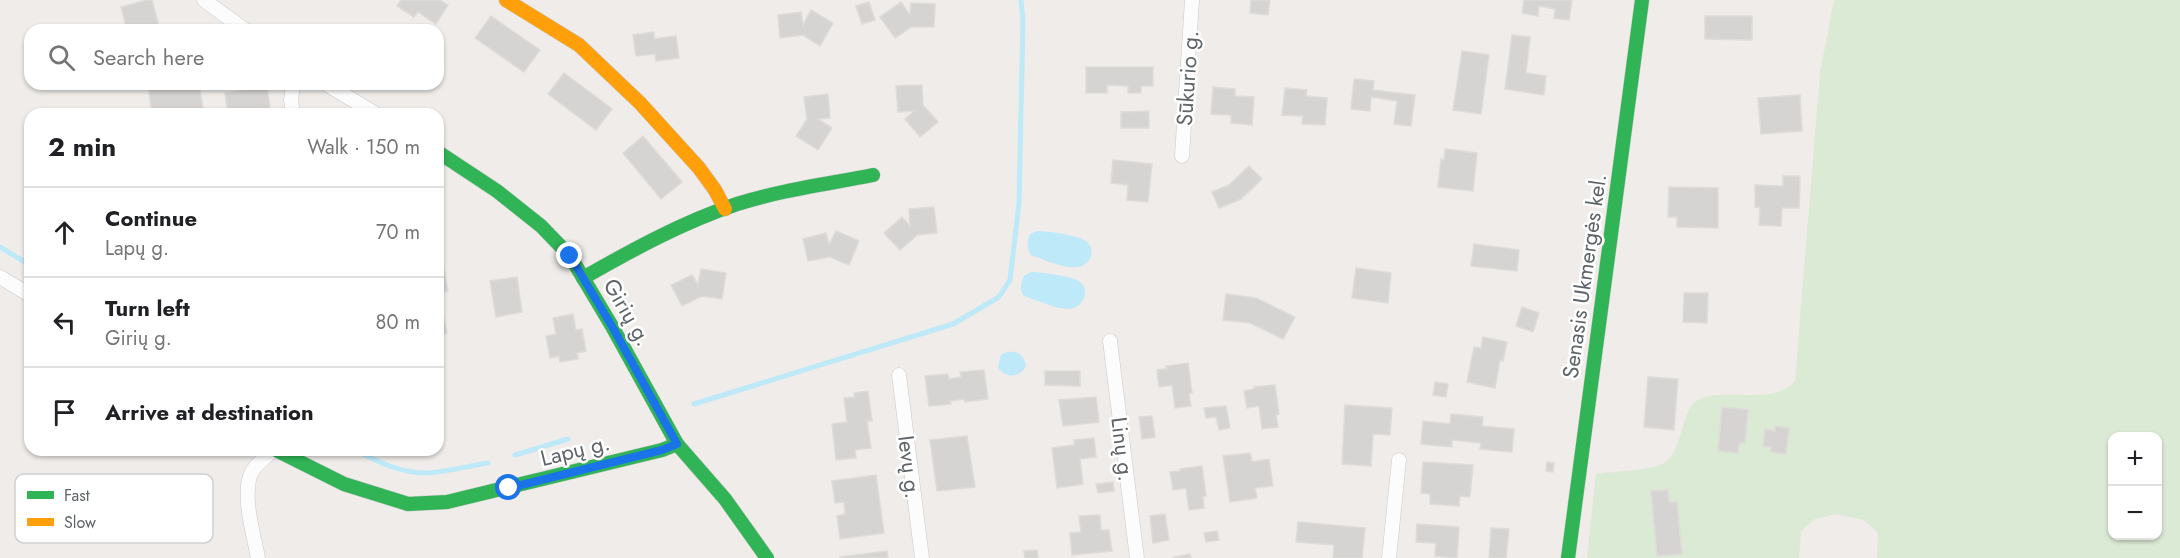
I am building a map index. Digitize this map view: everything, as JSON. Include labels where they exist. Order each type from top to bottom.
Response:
[{"type":"street","points":[[204,0],[237,24]]},
{"type":"street","points":[[506,0],[579,45],[640,103],[699,168],[725,209]]},
{"type":"street","name":"Sūkurio g.","points":[[1182,156],[1192,0]]},
{"type":"street","name":"Senasis Ukmergės kel.","points":[[1568,558],[1642,0]]},
{"type":"street","points":[[292,90],[292,108]]},
{"type":"street","points":[[336,90],[366,108]]},
{"type":"street","name":"Girių g.","points":[[444,156],[497,191],[541,226],[570,256],[677,444]]},
{"type":"street","points":[[583,278],[669,233],[725,209],[777,193],[873,175]]},
{"type":"street","points":[[0,277],[24,291]]},
{"type":"street","name":"Linų g.","points":[[1110,341],[1137,558]]},
{"type":"street","name":"Ievų g.","points":[[899,375],[922,558]]},
{"type":"street","points":[[677,444],[710,480],[767,558]]},
{"type":"street","name":"Lapų g.","points":[[287,456],[344,484],[408,504],[447,502],[502,490],[662,450],[677,444]]},
{"type":"street","points":[[258,558],[248,501],[248,485],[252,471],[268,456]]},
{"type":"street","points":[[1389,558],[1399,460]]},
{"type":"green space","points":[[1834,0],[2180,0],[2180,558],[1877,558],[1878,533],[1864,520],[1836,514],[1815,519],[1801,531],[1799,558],[1587,558],[1596,474],[1647,468],[1660,465],[1668,460],[1678,443],[1692,405],[1698,400],[1722,394],[1774,393],[1785,389],[1795,381],[1820,73]]},
{"type":"water","points":[[1037,231],[1074,236],[1084,240],[1091,247],[1089,260],[1082,266],[1072,267],[1031,255],[1028,240],[1030,234]]},
{"type":"water","points":[[1031,272],[1077,280],[1082,284],[1085,292],[1082,301],[1074,308],[1064,309],[1024,296],[1021,289],[1022,282],[1024,276]]},
{"type":"water","points":[[1007,352],[1017,353],[1024,359],[1026,366],[1016,375],[1004,374],[998,367],[1001,355]]},
{"type":"building","points":[[152,0],[158,24],[125,24],[121,7]]},
{"type":"building","points":[[401,0],[440,0],[448,5],[436,24],[418,12],[414,17],[397,6]]},
{"type":"building","points":[[1251,0],[1270,0],[1268,15],[1250,13]]},
{"type":"building","points":[[1524,0],[1572,0],[1569,20],[1554,18],[1555,9],[1539,6],[1538,16],[1522,13]]},
{"type":"building","points":[[869,2],[875,20],[862,24],[856,6]]},
{"type":"building","points":[[901,2],[910,15],[911,3],[935,4],[934,27],[911,27],[895,38],[880,17]]},
{"type":"building","points":[[811,10],[833,23],[820,46],[803,35],[780,38],[778,15],[801,12],[803,25]]},
{"type":"building","points":[[491,16],[540,50],[524,72],[475,38]]},
{"type":"building","points":[[1705,16],[1752,16],[1752,40],[1705,39]]},
{"type":"building","points":[[654,32],[654,39],[676,36],[679,58],[656,61],[655,54],[636,56],[633,35]]},
{"type":"building","points":[[1512,35],[1530,37],[1526,73],[1546,76],[1544,95],[1505,89]]},
{"type":"building","points":[[1462,51],[1489,55],[1481,114],[1453,110]]},
{"type":"building","points":[[1086,67],[1153,67],[1153,86],[1141,86],[1141,93],[1128,93],[1128,86],[1107,85],[1107,93],[1086,93]]},
{"type":"building","points":[[564,73],[612,109],[596,130],[548,94]]},
{"type":"building","points":[[1354,79],[1374,81],[1373,90],[1415,95],[1411,126],[1394,124],[1397,101],[1371,97],[1370,111],[1351,109]]},
{"type":"building","points":[[922,85],[923,105],[938,122],[920,137],[905,119],[914,111],[898,112],[896,86]]},
{"type":"building","points":[[1213,87],[1235,89],[1235,96],[1254,97],[1252,125],[1231,123],[1231,115],[1211,114]]},
{"type":"building","points":[[1285,88],[1307,90],[1306,96],[1327,98],[1325,125],[1302,124],[1303,116],[1282,115]]},
{"type":"building","points":[[149,90],[200,90],[203,108],[151,108]]},
{"type":"building","points":[[267,90],[270,108],[227,108],[225,93]]},
{"type":"building","points":[[828,94],[830,118],[818,119],[832,128],[818,150],[796,136],[807,119],[804,97]]},
{"type":"building","points":[[1800,95],[1802,131],[1761,134],[1758,98]]},
{"type":"building","points":[[1149,111],[1149,128],[1121,128],[1121,112]]},
{"type":"building","points":[[643,136],[682,182],[661,199],[623,153]]},
{"type":"building","points":[[1445,149],[1477,153],[1473,191],[1438,187],[1441,159],[1444,160]]},
{"type":"building","points":[[1113,160],[1152,164],[1148,202],[1127,200],[1128,185],[1111,183]]},
{"type":"building","points":[[1249,166],[1262,179],[1241,199],[1219,208],[1212,192],[1229,185]]},
{"type":"building","points":[[1783,176],[1800,176],[1799,208],[1782,208],[1781,226],[1759,225],[1760,207],[1755,207],[1755,185],[1783,186]]},
{"type":"building","points":[[1669,187],[1718,188],[1718,228],[1677,227],[1677,217],[1668,217]]},
{"type":"building","points":[[934,207],[937,233],[917,235],[900,250],[884,233],[902,217],[910,226],[909,209]]},
{"type":"building","points":[[836,231],[859,241],[849,265],[830,257],[808,261],[803,239],[826,233],[829,245]]},
{"type":"building","points":[[1474,244],[1519,250],[1517,271],[1471,266]]},
{"type":"building","points":[[1356,268],[1391,273],[1388,303],[1352,298]]},
{"type":"building","points":[[701,269],[726,273],[722,299],[702,296],[682,306],[671,285],[692,275],[698,285]]},
{"type":"building","points":[[444,270],[448,291],[444,292]]},
{"type":"building","points":[[517,277],[522,312],[496,317],[490,281]]},
{"type":"building","points":[[1684,293],[1708,293],[1707,323],[1683,322]]},
{"type":"building","points":[[1226,294],[1256,298],[1295,317],[1283,339],[1250,323],[1223,320]]},
{"type":"building","points":[[1522,307],[1539,313],[1533,332],[1516,326]]},
{"type":"building","points":[[573,314],[576,330],[582,329],[586,351],[577,353],[578,359],[560,362],[559,356],[550,358],[546,336],[556,334],[553,318]]},
{"type":"building","points":[[1483,337],[1507,342],[1503,361],[1500,360],[1495,388],[1467,382],[1474,347],[1481,348]]},
{"type":"building","points":[[1188,363],[1192,393],[1189,394],[1191,406],[1175,408],[1172,385],[1159,387],[1157,370],[1167,369],[1166,366]]},
{"type":"building","points":[[984,370],[988,399],[965,402],[964,399],[950,401],[951,404],[929,406],[925,376],[948,374],[949,379],[961,377],[960,372]]},
{"type":"building","points":[[1045,371],[1080,371],[1080,386],[1045,385]]},
{"type":"building","points":[[1648,377],[1678,379],[1674,430],[1644,427]]},
{"type":"building","points":[[1435,382],[1448,384],[1446,397],[1433,395]]},
{"type":"building","points":[[1275,385],[1279,414],[1276,415],[1278,427],[1262,429],[1259,406],[1247,408],[1244,391],[1254,389],[1254,387]]},
{"type":"building","points":[[868,391],[872,421],[867,421],[871,448],[855,450],[856,458],[836,460],[832,424],[847,422],[844,398],[855,397],[854,393]]},
{"type":"building","points":[[1096,397],[1099,422],[1063,426],[1059,400]]},
{"type":"building","points":[[1345,405],[1392,408],[1390,435],[1373,434],[1371,466],[1342,464]]},
{"type":"building","points":[[1226,406],[1230,428],[1219,430],[1216,417],[1206,418],[1204,408]]},
{"type":"building","points":[[1722,407],[1748,410],[1745,443],[1739,443],[1738,453],[1718,451]]},
{"type":"building","points":[[1451,414],[1483,417],[1482,426],[1514,429],[1512,452],[1480,449],[1481,443],[1452,440],[1452,447],[1421,444],[1423,421],[1450,424]]},
{"type":"building","points":[[1152,416],[1155,437],[1142,439],[1139,417]]},
{"type":"building","points":[[1775,426],[1789,428],[1786,454],[1771,452],[1771,447],[1763,446],[1765,429],[1775,431]]},
{"type":"building","points":[[967,436],[975,487],[937,491],[930,440]]},
{"type":"building","points":[[1094,438],[1096,457],[1080,459],[1083,484],[1057,488],[1052,448],[1074,445],[1074,440]]},
{"type":"building","points":[[1250,453],[1252,462],[1269,459],[1273,486],[1255,488],[1257,498],[1230,502],[1223,456]]},
{"type":"building","points":[[1423,462],[1473,465],[1470,497],[1460,496],[1459,506],[1430,504],[1430,494],[1421,493]]},
{"type":"building","points":[[1547,462],[1554,463],[1553,472],[1546,471]]},
{"type":"building","points":[[1202,466],[1206,496],[1203,496],[1204,508],[1189,510],[1186,488],[1173,490],[1170,472]]},
{"type":"building","points":[[876,475],[884,533],[840,539],[837,516],[845,514],[844,502],[835,503],[832,481]]},
{"type":"building","points":[[1113,482],[1114,491],[1098,493],[1096,484]]},
{"type":"building","points":[[1668,490],[1669,502],[1677,502],[1682,554],[1657,556],[1651,491]]},
{"type":"building","points":[[1165,514],[1169,540],[1153,543],[1150,516]]},
{"type":"building","points":[[1100,515],[1101,530],[1109,530],[1112,551],[1072,555],[1070,533],[1081,532],[1079,516]]},
{"type":"building","points":[[1298,522],[1365,528],[1362,558],[1333,558],[1334,545],[1296,542]]},
{"type":"building","points":[[1417,524],[1459,527],[1457,558],[1435,556],[1436,543],[1416,542]]},
{"type":"building","points":[[1491,528],[1509,529],[1506,558],[1489,558]]},
{"type":"building","points":[[1217,531],[1219,540],[1206,542],[1204,533]]},
{"type":"building","points":[[1037,550],[1038,558],[1025,558],[1024,551]]},
{"type":"building","points":[[887,551],[888,558],[840,558],[840,557]]},
{"type":"building","points":[[1190,554],[1191,558],[1174,558],[1174,557]]},
{"type":"waterway","points":[[694,404],[953,324],[999,297],[1010,280],[1019,203],[1023,21],[1021,0]]},
{"type":"waterway","points":[[0,247],[24,261]]},
{"type":"waterway","points":[[515,455],[568,439]]},
{"type":"waterway","points":[[366,456],[389,466],[417,473],[488,463]]},
{"type":"traffic: fast","points":[[1568,558],[1642,0]]},
{"type":"traffic: fast","points":[[444,156],[497,191],[541,226],[570,256],[677,444]]},
{"type":"traffic: fast","points":[[583,278],[639,247],[717,211],[788,191],[873,175]]},
{"type":"traffic: fast","points":[[288,456],[344,484],[408,504],[447,502],[662,450],[677,444],[725,499],[767,558]]},
{"type":"traffic: slow","points":[[506,0],[579,45],[640,103],[699,168],[725,209]]},
{"type":"route","points":[[509,488],[662,450],[677,444],[570,256]]}]
